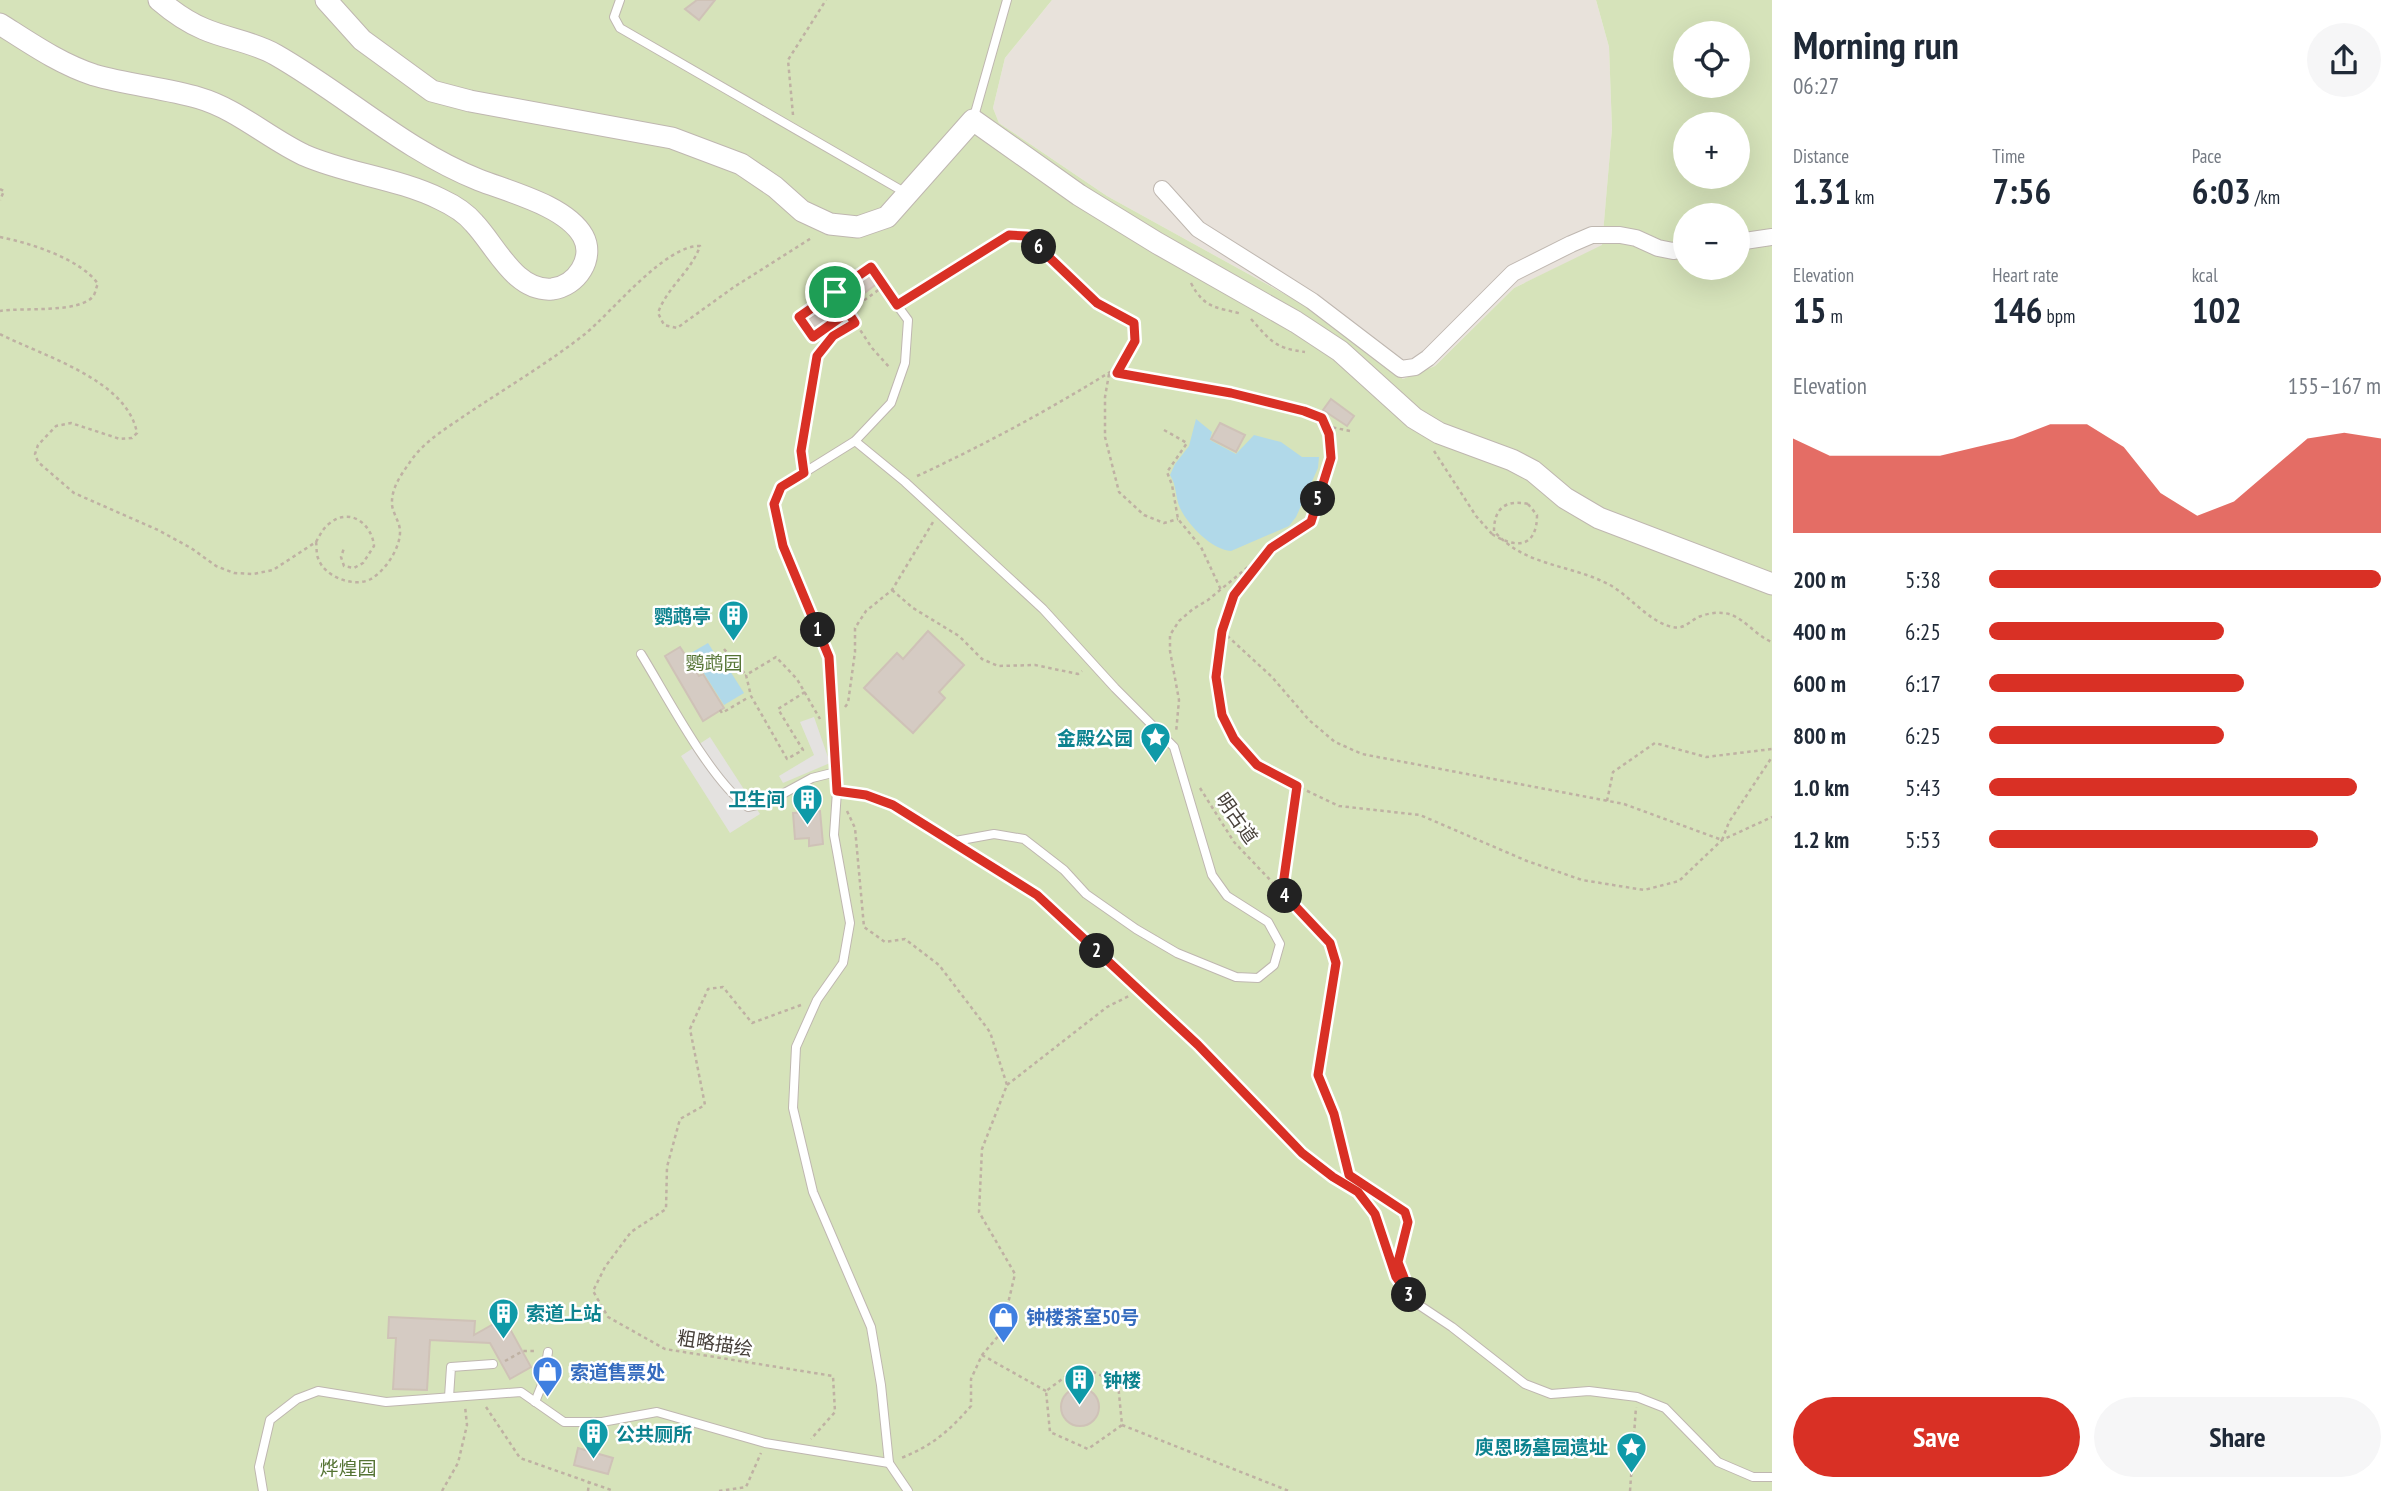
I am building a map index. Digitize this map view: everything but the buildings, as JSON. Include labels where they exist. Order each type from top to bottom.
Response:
[{"type":"street","points":[[0,24],[57,60],[92,74],[200,98],[224,108],[305,155],[428,193],[454,206],[473,221],[518,277],[536,288],[553,289],[569,285],[580,273],[586,255],[584,238],[574,224],[551,208],[475,178],[416,150],[275,54],[205,30],[177,15],[159,0]]},
{"type":"street","points":[[326,0],[362,40],[432,91],[470,101],[672,138],[741,164],[775,187],[802,211],[830,224],[858,227],[887,217],[973,120],[1123,223],[1296,322],[1340,351],[1414,418],[1439,433],[1512,460],[1532,471],[1565,498],[1599,518],[1772,584]]},
{"type":"street","points":[[1162,190],[1198,229],[1312,301],[1401,369],[1415,366],[1428,358],[1513,273],[1571,244],[1592,235],[1620,235],[1673,251]]},
{"type":"street","points":[[1750,240],[1772,237]]},
{"type":"lane","points":[[620,0],[614,17],[620,28],[795,127],[908,195]]},
{"type":"lane","points":[[973,120],[1007,0]]},
{"type":"lane","points":[[897,305],[908,320],[905,363],[891,403],[855,441],[781,487],[774,504],[783,546],[829,657],[837,791],[834,835],[850,923],[843,964],[817,1000],[796,1047],[793,1108],[813,1192],[871,1327],[881,1385],[888,1463],[908,1491]]},
{"type":"lane","points":[[855,441],[905,482],[1044,610],[1093,665],[1174,747],[1212,874],[1227,896],[1268,922],[1280,944],[1273,965],[1258,978],[1237,977],[1177,953],[1136,929],[1086,894],[1064,870],[1024,839],[994,834],[950,842]]},
{"type":"lane","points":[[641,654],[697,745],[734,797],[748,807],[765,803],[812,778],[836,772]]},
{"type":"lane","points":[[837,791],[866,795],[893,805],[1037,895],[1198,1045],[1302,1153],[1358,1192],[1375,1214],[1396,1277],[1413,1301],[1452,1327],[1525,1384],[1551,1394],[1588,1391],[1637,1397],[1665,1409],[1718,1462],[1753,1477],[1772,1477]]},
{"type":"lane","points":[[536,1402],[543,1382],[548,1352]]},
{"type":"lane","points":[[449,1397],[451,1367],[493,1364]]},
{"type":"lane","points":[[263,1491],[259,1467],[270,1420],[297,1399],[318,1391],[386,1402],[521,1392],[564,1422],[602,1422],[657,1412],[765,1443],[888,1463]]},
{"type":"path","points":[[795,127],[788,60],[826,0]]},
{"type":"path","points":[[0,189],[4,191],[0,200]]},
{"type":"path","points":[[884,286],[813,337],[799,317],[871,267],[884,286],[897,305],[1009,235],[1027,236],[1097,303],[1134,323],[1135,341],[1117,373]]},
{"type":"path","points":[[316,542],[318,558],[325,569],[335,577],[353,582],[371,579],[387,564],[398,545],[400,529],[392,506],[394,490],[398,478],[415,455],[438,434],[586,333],[628,289],[688,246],[700,246],[696,258],[663,299],[658,313],[664,325],[677,328],[734,287],[782,258],[810,236],[820,238]]},
{"type":"path","points":[[0,237],[63,257],[90,273],[98,284],[93,296],[82,304],[56,309],[19,308],[0,311]]},
{"type":"path","points":[[1189,280],[1207,304],[1252,319],[1266,338],[1283,347],[1303,352],[1313,351]]},
{"type":"path","points":[[835,292],[838,297]]},
{"type":"path","points":[[845,307],[872,348],[900,378]]},
{"type":"path","points":[[804,473],[801,451],[817,356],[833,336],[855,323]]},
{"type":"path","points":[[0,334],[60,360],[101,385],[120,401],[134,421],[137,433],[132,438],[120,439],[71,422],[56,426],[38,444],[35,454],[38,462],[74,494],[158,530],[222,569],[234,573],[253,574],[274,570],[316,542],[324,529],[341,517],[352,517],[369,527],[374,546],[363,563],[354,568],[344,566],[341,557],[344,548]]},
{"type":"path","points":[[1110,372],[1105,397],[1105,437],[1119,492],[1144,515],[1164,523],[1178,519]]},
{"type":"path","points":[[905,482],[982,446],[1110,372],[1231,393],[1322,418],[1329,434],[1331,458],[1311,522],[1271,548],[1221,590],[1193,609],[1179,621],[1170,635],[1170,651],[1179,701],[1174,747]]},
{"type":"path","points":[[1326,426],[1350,431]]},
{"type":"path","points":[[1164,430],[1187,443],[1167,472],[1178,519],[1201,547],[1221,590]]},
{"type":"path","points":[[1429,442],[1476,516],[1492,534],[1498,538],[1504,542],[1517,545],[1530,540],[1537,528],[1537,515],[1528,504],[1515,501],[1503,507],[1494,518],[1494,531],[1501,540],[1504,542],[1516,550],[1541,563],[1582,573],[1608,584],[1662,623],[1675,628],[1689,625],[1700,616],[1723,612],[1736,617],[1757,635],[1772,642]]},
{"type":"path","points":[[833,713],[842,711],[848,703],[855,652],[855,628],[866,611],[892,590],[938,513]]},
{"type":"path","points":[[1271,548],[1234,595],[1222,631],[1216,677],[1222,715],[1234,739],[1257,765],[1339,806],[1420,815],[1582,880],[1644,890],[1679,881],[1722,840],[1772,817]]},
{"type":"path","points":[[892,590],[913,608],[959,636],[982,659],[998,666],[1035,665],[1077,674],[1093,665]]},
{"type":"path","points":[[1222,631],[1272,677],[1309,720],[1335,742],[1362,754],[1624,804],[1722,840]]},
{"type":"path","points":[[724,649],[746,675],[751,696],[787,760],[803,750],[779,709],[804,692]]},
{"type":"path","points":[[746,675],[776,657],[797,679],[821,721],[834,727]]},
{"type":"path","points":[[720,710],[722,713],[751,696]]},
{"type":"path","points":[[1607,801],[1613,772],[1654,743],[1706,757],[1772,749]]},
{"type":"path","points":[[1722,840],[1730,822],[1772,757]]},
{"type":"path","name":"明古道","points":[[1194,779],[1234,842],[1330,943],[1336,963],[1318,1075],[1334,1114],[1349,1175]]},
{"type":"path","points":[[1282,892],[1297,786]]},
{"type":"path","points":[[855,828],[864,927],[885,943],[905,939],[939,965],[990,1032],[1007,1084]]},
{"type":"path","name":"粗略描绘","points":[[801,1450],[835,1412],[833,1376],[666,1349],[608,1317],[593,1291],[605,1267],[631,1233],[666,1209],[667,1167],[680,1119],[705,1105],[690,1029],[708,989],[723,986],[752,1023],[817,1000]]},
{"type":"path","points":[[888,1463],[924,1449],[950,1429],[971,1406],[971,1379],[982,1355],[1001,1333],[1015,1274],[979,1212],[982,1149],[1007,1084],[1107,1007],[1138,991]]},
{"type":"path","points":[[1372,1189],[1405,1212],[1408,1222],[1398,1262]]},
{"type":"path","points":[[513,1355],[523,1351],[548,1352]]},
{"type":"path","points":[[982,1355],[1046,1391]]},
{"type":"path","points":[[1046,1391],[1080,1366],[1118,1383],[1122,1425]]},
{"type":"path","points":[[1046,1391],[1051,1432],[1088,1449],[1122,1425]]},
{"type":"path","points":[[478,1395],[520,1458],[614,1491]]},
{"type":"path","points":[[443,1491],[458,1463],[467,1425],[463,1396]]},
{"type":"path","points":[[1630,1491],[1635,1415]]},
{"type":"path","points":[[1122,1425],[1289,1491]]},
{"type":"path","points":[[719,1491],[746,1487],[765,1443]]},
{"type":"path","points":[[588,1491],[589,1482]]},
{"type":"shaded area","points":[[1052,0],[1596,0],[1609,47],[1612,129],[1602,246],[1514,288],[1435,366],[1403,379],[1310,308],[1107,196],[999,123],[993,108],[1005,58]]},
{"type":"shaded area","points":[[814,717],[830,763],[783,783],[779,776],[814,755],[800,722]]},
{"type":"shaded area","points":[[710,737],[760,814],[730,833],[681,756]]},
{"type":"green space","points":[[0,0],[1052,0],[1005,58],[993,108],[999,123],[1107,196],[1310,308],[1403,379],[1435,366],[1514,288],[1602,245],[1612,129],[1609,47],[1596,0],[1772,0],[1772,1491],[0,1491]]},
{"type":"water","points":[[1196,419],[1212,432],[1210,440],[1236,454],[1254,435],[1281,442],[1302,457],[1319,457],[1318,468],[1296,517],[1289,526],[1231,551],[1216,546],[1195,529],[1180,508],[1170,475],[1189,446]]},
{"type":"water","points":[[708,643],[715,654],[718,652],[744,693],[724,705],[691,653]]},
{"type":"place","name":"鹦鹉亭","points":[[734,643]]},
{"type":"place","name":"金殿公园","points":[[1156,765]]},
{"type":"place","name":"卫生间","points":[[808,826]]},
{"type":"place","name":"索道上站","points":[[503,1340]]},
{"type":"place","name":"钟楼茶室50号","points":[[1003,1344]]},
{"type":"place","name":"索道售票处","points":[[547,1399]]},
{"type":"place","name":"钟楼","points":[[1080,1407]]},
{"type":"place","name":"公共厕所","points":[[593,1461]]},
{"type":"place","name":"庾恩旸墓园遗址","points":[[1631,1474]]},
{"type":"route","points":[[1009,235],[1027,236],[1097,303],[1134,323],[1135,341],[1117,373],[1231,393],[1322,418],[1329,434],[1331,458],[1311,522],[1271,548],[1234,595],[1222,631],[1216,677],[1222,715],[1234,739],[1257,765],[1297,786],[1282,892],[1330,943],[1336,963],[1318,1075],[1334,1114],[1349,1175],[1405,1212],[1408,1222],[1398,1262],[1413,1301],[1396,1277],[1375,1214],[1358,1192],[1302,1153],[1198,1045],[1037,895],[893,805],[866,795],[837,791],[829,657],[783,546],[774,504],[781,487],[804,473],[801,451],[817,356],[833,336],[855,323],[848,312],[813,337],[799,317],[835,292],[871,267],[897,305],[1009,235]]},
{"type":"park label","name":"鹦鹉园","points":[[714,663]]},
{"type":"park label","name":"烨煌园","points":[[348,1468]]}]
